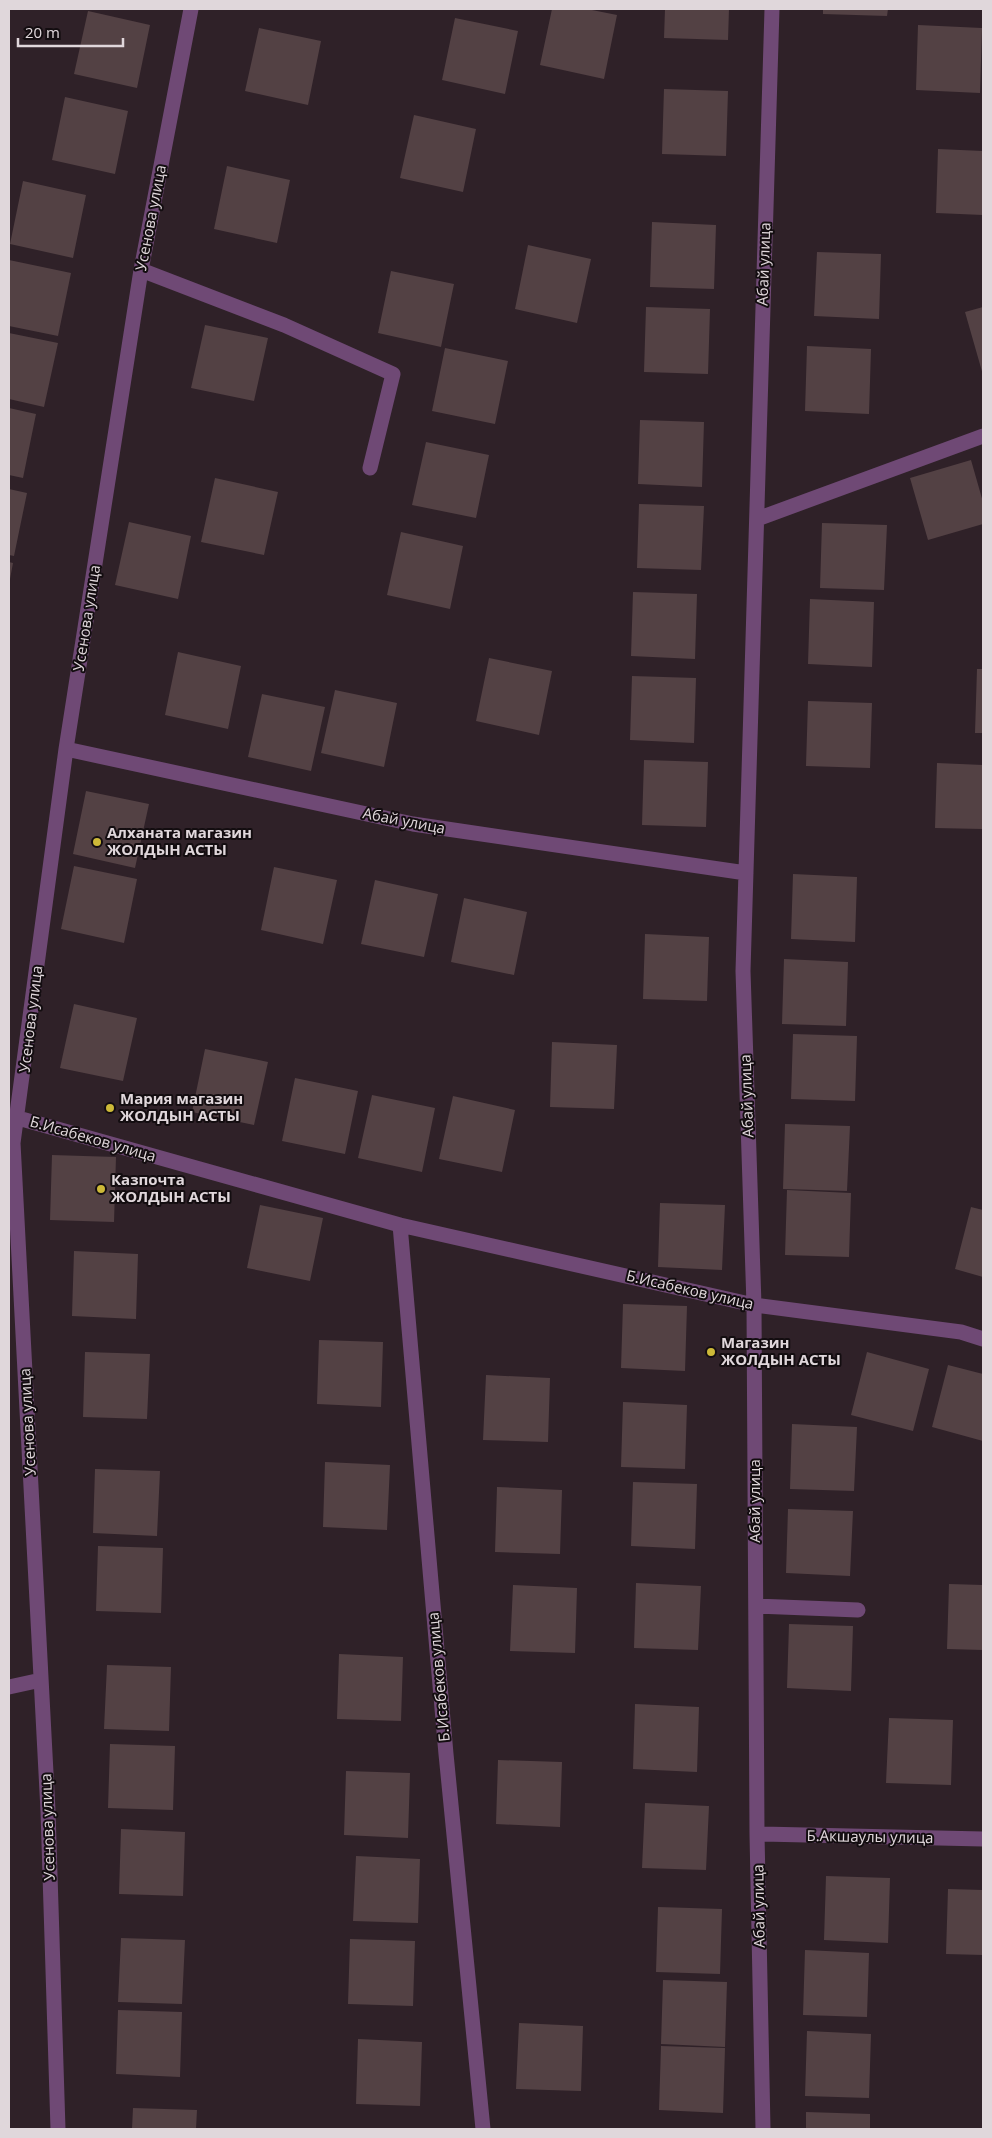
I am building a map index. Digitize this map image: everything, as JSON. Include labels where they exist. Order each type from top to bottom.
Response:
[{"type":"street","name":"Усенова улица","points":[[58,2129],[48,1821],[13,1144],[18,1118],[15,1101],[66,749],[141,270],[191,9]]},
{"type":"street","name":"Абай улица","points":[[763,2129],[757,1834],[754,1305],[743,971],[772,9]]},
{"type":"street","points":[[141,270],[284,325],[393,374],[370,468]]},
{"type":"street","points":[[757,519],[983,436]]},
{"type":"street","name":"Абай улица","points":[[66,749],[413,824],[746,873]]},
{"type":"street","name":"Б.Исабеков улица","points":[[18,1118],[400,1225],[754,1305],[961,1332],[983,1339]]},
{"type":"street","name":"Б.Исабеков улица","points":[[400,1225],[446,1754],[483,2129]]},
{"type":"street","points":[[756,1606],[858,1610]]},
{"type":"street","points":[[9,1687],[41,1680]]},
{"type":"street","name":"Б.Акшаулы улица","points":[[757,1834],[983,1839]]},
{"type":"building","points":[[552,9],[587,9],[617,15],[604,79],[540,65]]},
{"type":"building","points":[[665,9],[729,9],[728,40],[664,38]]},
{"type":"building","points":[[823,9],[888,9],[887,16],[823,14]]},
{"type":"building","points":[[88,11],[150,25],[137,88],[74,74]]},
{"type":"building","points":[[455,18],[518,31],[505,94],[442,80]]},
{"type":"building","points":[[918,25],[982,28],[980,93],[916,90]]},
{"type":"building","points":[[259,28],[321,41],[308,105],[245,91]]},
{"type":"building","points":[[664,89],[728,91],[726,156],[662,154]]},
{"type":"building","points":[[65,97],[128,111],[115,174],[52,160]]},
{"type":"building","points":[[414,115],[476,129],[463,192],[400,178]]},
{"type":"building","points":[[938,149],[983,151],[983,215],[936,213]]},
{"type":"building","points":[[227,166],[290,180],[277,243],[214,229]]},
{"type":"building","points":[[23,181],[86,195],[73,258],[10,244]]},
{"type":"building","points":[[652,222],[716,225],[714,289],[650,287]]},
{"type":"building","points":[[528,245],[591,259],[577,323],[515,309]]},
{"type":"building","points":[[817,252],[881,254],[879,319],[814,316]]},
{"type":"building","points":[[9,260],[71,273],[58,336],[9,326]]},
{"type":"building","points":[[391,271],[454,284],[441,347],[378,333]]},
{"type":"building","points":[[646,307],[710,309],[708,374],[644,372]]},
{"type":"building","points":[[983,307],[983,375],[965,312]]},
{"type":"building","points":[[205,325],[268,338],[254,401],[191,388]]},
{"type":"building","points":[[9,333],[58,343],[44,407],[9,399]]},
{"type":"building","points":[[807,346],[871,349],[869,414],[805,411]]},
{"type":"building","points":[[445,348],[508,361],[495,424],[432,411]]},
{"type":"building","points":[[9,408],[36,414],[23,478],[9,475]]},
{"type":"building","points":[[640,420],[704,422],[702,487],[638,484]]},
{"type":"building","points":[[426,442],[489,455],[476,518],[412,505]]},
{"type":"building","points":[[971,460],[983,502],[983,524],[928,540],[910,478]]},
{"type":"building","points":[[215,478],[278,492],[264,555],[201,542]]},
{"type":"building","points":[[9,489],[27,493],[14,556],[9,555]]},
{"type":"building","points":[[639,504],[704,506],[701,570],[637,568]]},
{"type":"building","points":[[129,522],[191,536],[178,599],[115,585]]},
{"type":"building","points":[[822,523],[887,525],[884,590],[820,588]]},
{"type":"building","points":[[401,532],[463,546],[450,609],[387,595]]},
{"type":"building","points":[[9,562],[13,563],[10,579],[9,579]]},
{"type":"building","points":[[633,592],[697,594],[695,659],[631,656]]},
{"type":"building","points":[[810,599],[874,602],[872,667],[808,664]]},
{"type":"building","points":[[178,652],[241,666],[228,729],[165,715]]},
{"type":"building","points":[[489,658],[552,671],[539,735],[476,721]]},
{"type":"building","points":[[977,669],[983,669],[983,733],[975,733]]},
{"type":"building","points":[[632,676],[696,678],[694,743],[630,740]]},
{"type":"building","points":[[335,690],[397,703],[384,767],[321,753]]},
{"type":"building","points":[[262,694],[325,707],[311,771],[248,757]]},
{"type":"building","points":[[808,701],[872,703],[870,768],[806,766]]},
{"type":"building","points":[[644,760],[708,762],[706,827],[642,825]]},
{"type":"building","points":[[937,763],[983,765],[983,829],[935,828]]},
{"type":"building","points":[[86,791],[149,804],[135,868],[73,854]]},
{"type":"building","points":[[74,866],[137,879],[124,943],[61,929]]},
{"type":"building","points":[[274,867],[337,880],[323,944],[261,930]]},
{"type":"building","points":[[793,874],[857,877],[855,942],[791,939]]},
{"type":"building","points":[[375,880],[438,894],[424,957],[361,944]]},
{"type":"building","points":[[464,898],[527,912],[514,975],[451,962]]},
{"type":"building","points":[[645,934],[709,937],[707,1001],[643,999]]},
{"type":"building","points":[[784,959],[848,962],[846,1026],[782,1024]]},
{"type":"building","points":[[74,1004],[137,1018],[123,1081],[60,1068]]},
{"type":"building","points":[[793,1034],[857,1036],[855,1101],[791,1099]]},
{"type":"building","points":[[552,1042],[617,1045],[614,1109],[550,1107]]},
{"type":"building","points":[[205,1049],[268,1062],[254,1125],[192,1112]]},
{"type":"building","points":[[295,1078],[358,1091],[345,1154],[282,1141]]},
{"type":"building","points":[[372,1095],[435,1108],[422,1172],[358,1158]]},
{"type":"building","points":[[453,1096],[515,1110],[502,1172],[439,1159]]},
{"type":"building","points":[[785,1124],[850,1126],[847,1191],[783,1189]]},
{"type":"building","points":[[52,1155],[116,1157],[114,1222],[50,1220]]},
{"type":"building","points":[[787,1190],[851,1193],[849,1257],[785,1255]]},
{"type":"building","points":[[660,1203],[725,1205],[722,1270],[658,1267]]},
{"type":"building","points":[[260,1205],[323,1218],[310,1281],[247,1268]]},
{"type":"building","points":[[971,1207],[983,1210],[983,1277],[955,1269]]},
{"type":"building","points":[[74,1251],[138,1254],[136,1319],[72,1316]]},
{"type":"building","points":[[623,1304],[687,1306],[685,1371],[621,1368]]},
{"type":"building","points":[[319,1340],[383,1342],[381,1407],[317,1404]]},
{"type":"building","points":[[85,1352],[150,1354],[147,1419],[83,1417]]},
{"type":"building","points":[[867,1352],[929,1369],[913,1431],[851,1415]]},
{"type":"building","points":[[948,1365],[983,1374],[983,1441],[932,1427]]},
{"type":"building","points":[[486,1375],[550,1378],[548,1442],[483,1440]]},
{"type":"building","points":[[623,1402],[687,1405],[685,1469],[621,1467]]},
{"type":"building","points":[[792,1424],[857,1427],[854,1491],[790,1489]]},
{"type":"building","points":[[325,1462],[390,1465],[387,1530],[323,1527]]},
{"type":"building","points":[[95,1469],[160,1471],[157,1536],[93,1533]]},
{"type":"building","points":[[633,1482],[697,1484],[695,1549],[631,1546]]},
{"type":"building","points":[[497,1487],[562,1490],[560,1554],[495,1552]]},
{"type":"building","points":[[788,1509],[853,1511],[850,1576],[786,1573]]},
{"type":"building","points":[[98,1546],[163,1548],[161,1613],[96,1611]]},
{"type":"building","points":[[636,1583],[701,1586],[698,1650],[634,1648]]},
{"type":"building","points":[[949,1584],[983,1585],[983,1650],[947,1649]]},
{"type":"building","points":[[513,1585],[577,1588],[575,1653],[510,1651]]},
{"type":"building","points":[[789,1624],[853,1626],[851,1691],[787,1688]]},
{"type":"building","points":[[339,1654],[403,1657],[401,1721],[337,1719]]},
{"type":"building","points":[[107,1665],[171,1667],[169,1731],[104,1729]]},
{"type":"building","points":[[635,1704],[699,1707],[697,1772],[633,1769]]},
{"type":"building","points":[[889,1718],[953,1720],[951,1785],[886,1783]]},
{"type":"building","points":[[110,1744],[175,1746],[173,1810],[108,1808]]},
{"type":"building","points":[[498,1760],[562,1762],[560,1827],[496,1824]]},
{"type":"building","points":[[346,1771],[410,1773],[408,1838],[344,1835]]},
{"type":"building","points":[[645,1803],[709,1806],[706,1870],[642,1868]]},
{"type":"building","points":[[121,1829],[185,1832],[183,1896],[119,1894]]},
{"type":"building","points":[[356,1856],[420,1859],[418,1923],[353,1921]]},
{"type":"building","points":[[826,1876],[890,1878],[888,1943],[824,1940]]},
{"type":"building","points":[[948,1889],[983,1890],[983,1955],[946,1954]]},
{"type":"building","points":[[658,1907],[722,1909],[720,1974],[656,1972]]},
{"type":"building","points":[[121,1938],[185,1940],[182,2004],[118,2002]]},
{"type":"building","points":[[350,1939],[415,1941],[413,2006],[348,2004]]},
{"type":"building","points":[[805,1950],[869,1953],[867,2017],[803,2015]]},
{"type":"building","points":[[663,1980],[727,1982],[725,2047],[661,2044]]},
{"type":"building","points":[[118,2010],[182,2012],[180,2077],[116,2074]]},
{"type":"building","points":[[519,2023],[583,2026],[581,2091],[516,2089]]},
{"type":"building","points":[[807,2031],[871,2034],[869,2098],[805,2096]]},
{"type":"building","points":[[358,2039],[422,2042],[420,2106],[356,2104]]},
{"type":"building","points":[[661,2046],[725,2048],[723,2113],[659,2110]]},
{"type":"building","points":[[133,2108],[197,2110],[196,2129],[132,2129]]},
{"type":"building","points":[[806,2112],[870,2114],[870,2129],[806,2129]]},
{"type":"place","name":"Алханата магазин ЖОЛДЫН АСТЫ","points":[[97,842]]},
{"type":"place","name":"Мария магазин ЖОЛДЫН АСТЫ","points":[[110,1108]]},
{"type":"place","name":"Казпочта ЖОЛДЫН АСТЫ","points":[[101,1189]]},
{"type":"place","name":"Магазин ЖОЛДЫН АСТЫ","points":[[711,1352]]}]
